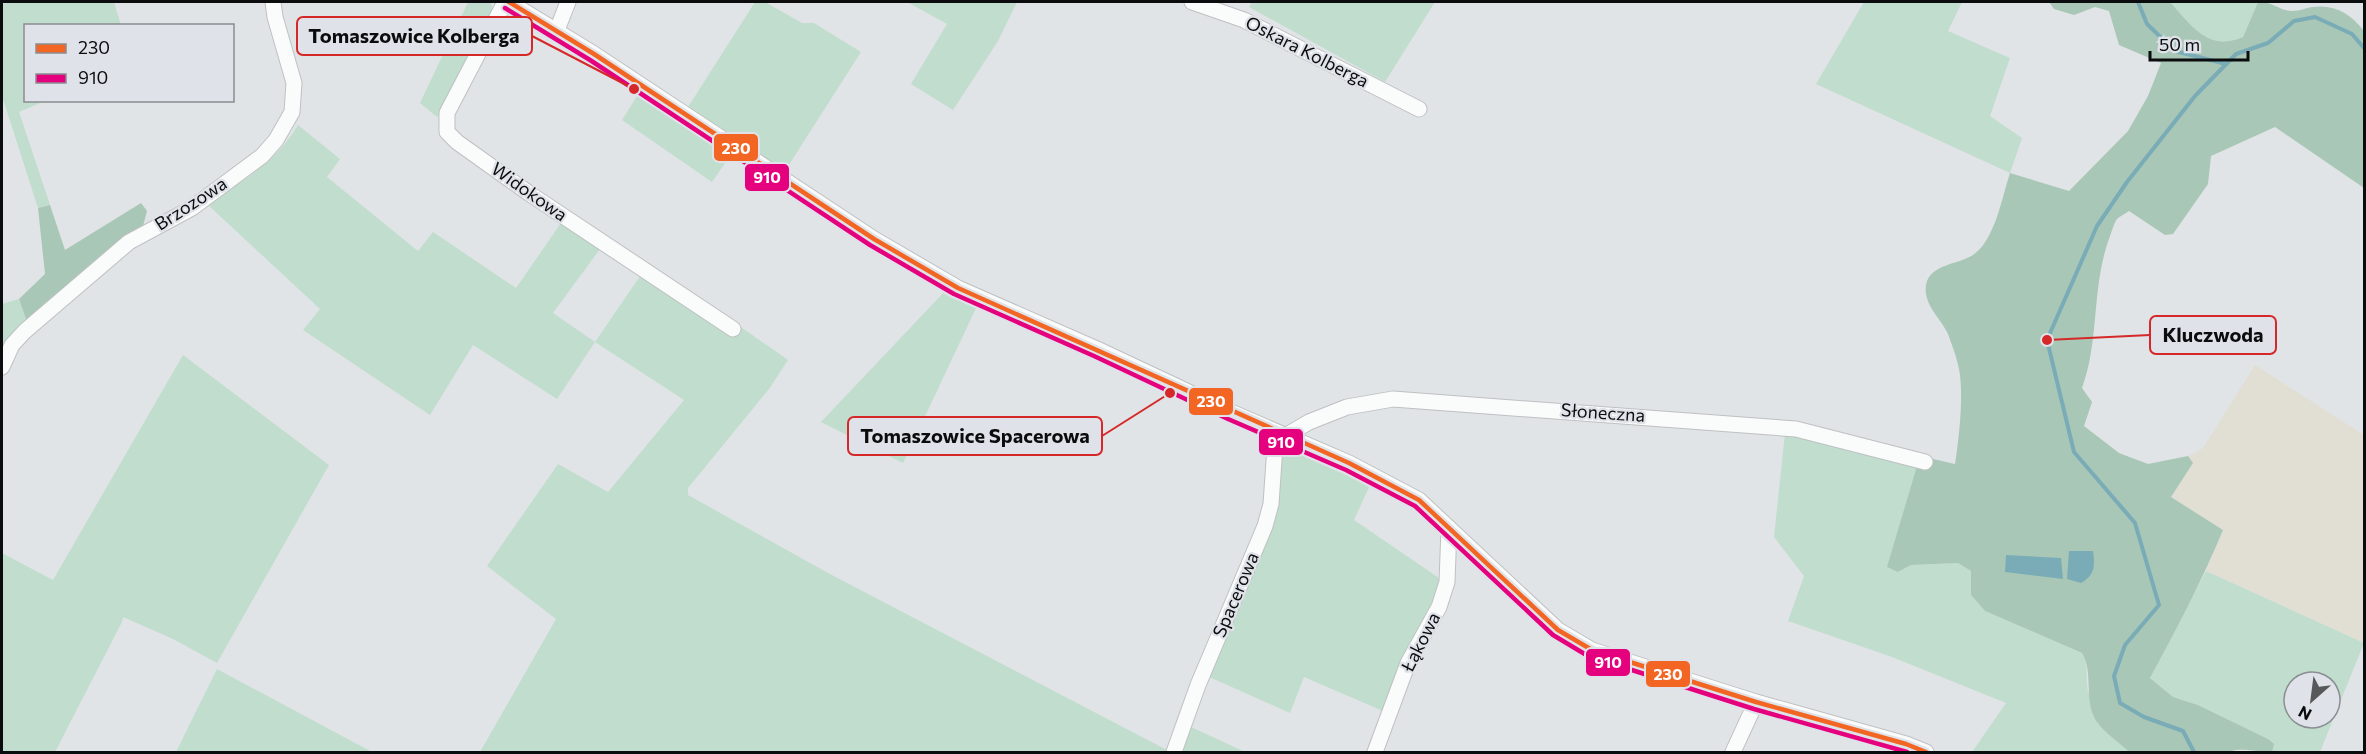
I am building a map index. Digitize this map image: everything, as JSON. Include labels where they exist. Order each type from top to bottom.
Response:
[{"type":"street","name":"Brzozowa","points":[[2,367],[12,345],[25,331],[129,242],[192,208],[262,156],[276,140],[292,112],[294,83],[273,2]]},
{"type":"street","points":[[507,2],[557,30],[874,239],[958,288],[1349,463],[1419,500],[1558,630],[1592,650],[1756,702],[1906,744],[1926,753]]},
{"type":"street","name":"Widokowa","points":[[507,2],[447,113],[447,132],[457,142],[530,194],[733,329]]},
{"type":"street","points":[[557,30],[568,2]]},
{"type":"street","name":"Oskara Kolberga","points":[[1192,2],[1244,20],[1419,110]]},
{"type":"street","name":"Słoneczna","points":[[1280,434],[1347,407],[1393,399],[1796,429],[1925,462]]},
{"type":"street","name":"Spacerowa","points":[[1174,753],[1198,685],[1265,526],[1271,504],[1280,434]]},
{"type":"street","name":"Łąkowa","points":[[1375,753],[1408,663],[1439,607],[1447,582],[1449,528]]},
{"type":"street","points":[[1733,753],[1756,702]]},
{"type":"shaded area","points":[[2255,365],[2364,435],[2364,643],[2206,571],[2223,530],[2171,497],[2193,463],[2188,456],[2203,448]]},
{"type":"green space","points":[[2,2],[114,2],[121,24],[24,24],[24,102],[43,102],[19,112],[50,205],[38,208],[2,96]]},
{"type":"green space","points":[[468,2],[491,2],[493,14],[443,110],[437,117],[420,103]]},
{"type":"green space","points":[[755,2],[765,2],[802,23],[814,23],[861,52],[785,171],[688,107]]},
{"type":"green space","points":[[907,2],[1017,2],[998,41],[953,110],[911,84],[947,24]]},
{"type":"green space","points":[[1252,2],[1435,2],[1385,82],[1249,7]]},
{"type":"green space","points":[[1864,2],[1962,2],[1948,31],[2010,58],[1990,116],[2022,138],[2010,173],[1816,84]]},
{"type":"green space","points":[[2049,2],[2170,2],[2194,28],[2210,39],[2220,41],[2231,41],[2243,37],[2258,2],[2269,3],[2288,11],[2328,7],[2341,11],[2353,19],[2364,31],[2364,188],[2275,127],[2211,156],[2208,184],[2173,234],[2165,235],[2129,211],[2117,219],[2100,274],[2091,351],[2082,388],[2092,402],[2084,426],[2119,453],[2148,464],[2188,456],[2193,463],[2171,497],[2223,530],[2198,587],[2150,678],[2173,697],[2198,705],[2268,739],[2274,744],[2272,752],[2243,750],[2129,752],[2104,730],[2093,714],[2090,706],[2086,661],[2082,653],[1985,611],[1971,595],[1971,571],[1958,563],[1911,565],[1898,572],[1887,567],[1920,456],[1955,464],[1957,454],[1961,403],[1959,369],[1948,334],[1927,299],[1926,285],[1929,278],[1938,269],[1967,258],[1981,248],[1997,217],[2010,173],[2069,191],[2128,131],[2148,96],[2161,63],[2119,45],[2109,11],[2095,7],[2074,15],[2054,9]]},
{"type":"green space","points":[[2170,2],[2258,2],[2243,37],[2231,41],[2220,41],[2210,39],[2194,28]]},
{"type":"green space","points":[[639,93],[730,156],[712,182],[622,120]]},
{"type":"green space","points":[[298,125],[340,159],[327,177],[418,251],[433,232],[516,288],[561,223],[600,249],[553,313],[595,342],[557,399],[473,345],[430,415],[303,330],[320,309],[207,204],[269,161]]},
{"type":"green space","points":[[141,203],[147,211],[142,230],[27,322],[19,299],[45,274],[38,208],[50,205],[65,250]]},
{"type":"green space","points":[[649,263],[788,360],[769,389],[688,488],[688,495],[828,573],[1167,752],[480,752],[556,619],[487,566],[558,464],[608,492],[684,400],[595,342]]},
{"type":"green space","points":[[947,289],[977,306],[903,463],[821,422]]},
{"type":"green space","points":[[19,299],[27,322],[2,358],[2,304]]},
{"type":"green space","points":[[183,355],[329,465],[217,663],[173,639],[123,617],[55,752],[2,752],[2,553],[53,580]]},
{"type":"green space","points":[[1785,433],[1920,456],[1898,572],[1911,565],[1958,563],[1971,571],[1971,595],[1985,611],[2082,653],[2086,663],[2089,694],[2107,724],[2129,752],[1972,752],[2006,703],[1892,657],[1788,621],[1804,576],[1774,537]]},
{"type":"green space","points":[[1280,443],[1370,485],[1354,520],[1442,580],[1383,711],[1304,677],[1290,713],[1207,676],[1255,562]]},
{"type":"green space","points":[[2206,571],[2364,643],[2342,698],[2342,670],[2282,670],[2282,730],[2329,730],[2320,752],[2269,752],[2272,751],[2268,739],[2198,705],[2173,697],[2150,678]]},
{"type":"green space","points":[[217,669],[372,752],[176,752]]},
{"type":"green space","points":[[1189,726],[1245,752],[1178,752]]},
{"type":"water","points":[[2069,551],[2093,551],[2093,570],[2089,577],[2081,583],[2067,579]]},
{"type":"water","points":[[2006,555],[2061,558],[2063,579],[2005,572]]},
{"type":"waterway","points":[[2138,2],[2147,24],[2175,51],[2226,64]]},
{"type":"waterway","points":[[2194,752],[2183,731],[2144,717],[2120,703],[2114,676],[2125,645],[2159,605],[2135,523],[2074,452],[2047,340],[2097,226],[2127,182],[2195,96],[2236,54],[2268,43],[2294,21],[2315,17],[2352,34],[2364,48]]},
{"type":"transit line","name":"230","points":[[509,2],[594,54],[874,239],[958,288],[1349,463],[1419,500],[1558,630],[1592,650],[1756,702],[1906,744],[1926,752]]},
{"type":"transit line","name":"910","points":[[505,8],[590,60],[870,245],[954,294],[1228,419],[1346,470],[1415,506],[1553,635],[1588,656],[1754,709],[1907,752]]},
{"type":"place","name":"Tomaszowice Kolberga","points":[[634,89]]},
{"type":"place","name":"Kluczwoda","points":[[2047,340]]},
{"type":"place","name":"Tomaszowice Spacerowa","points":[[1170,393]]}]
